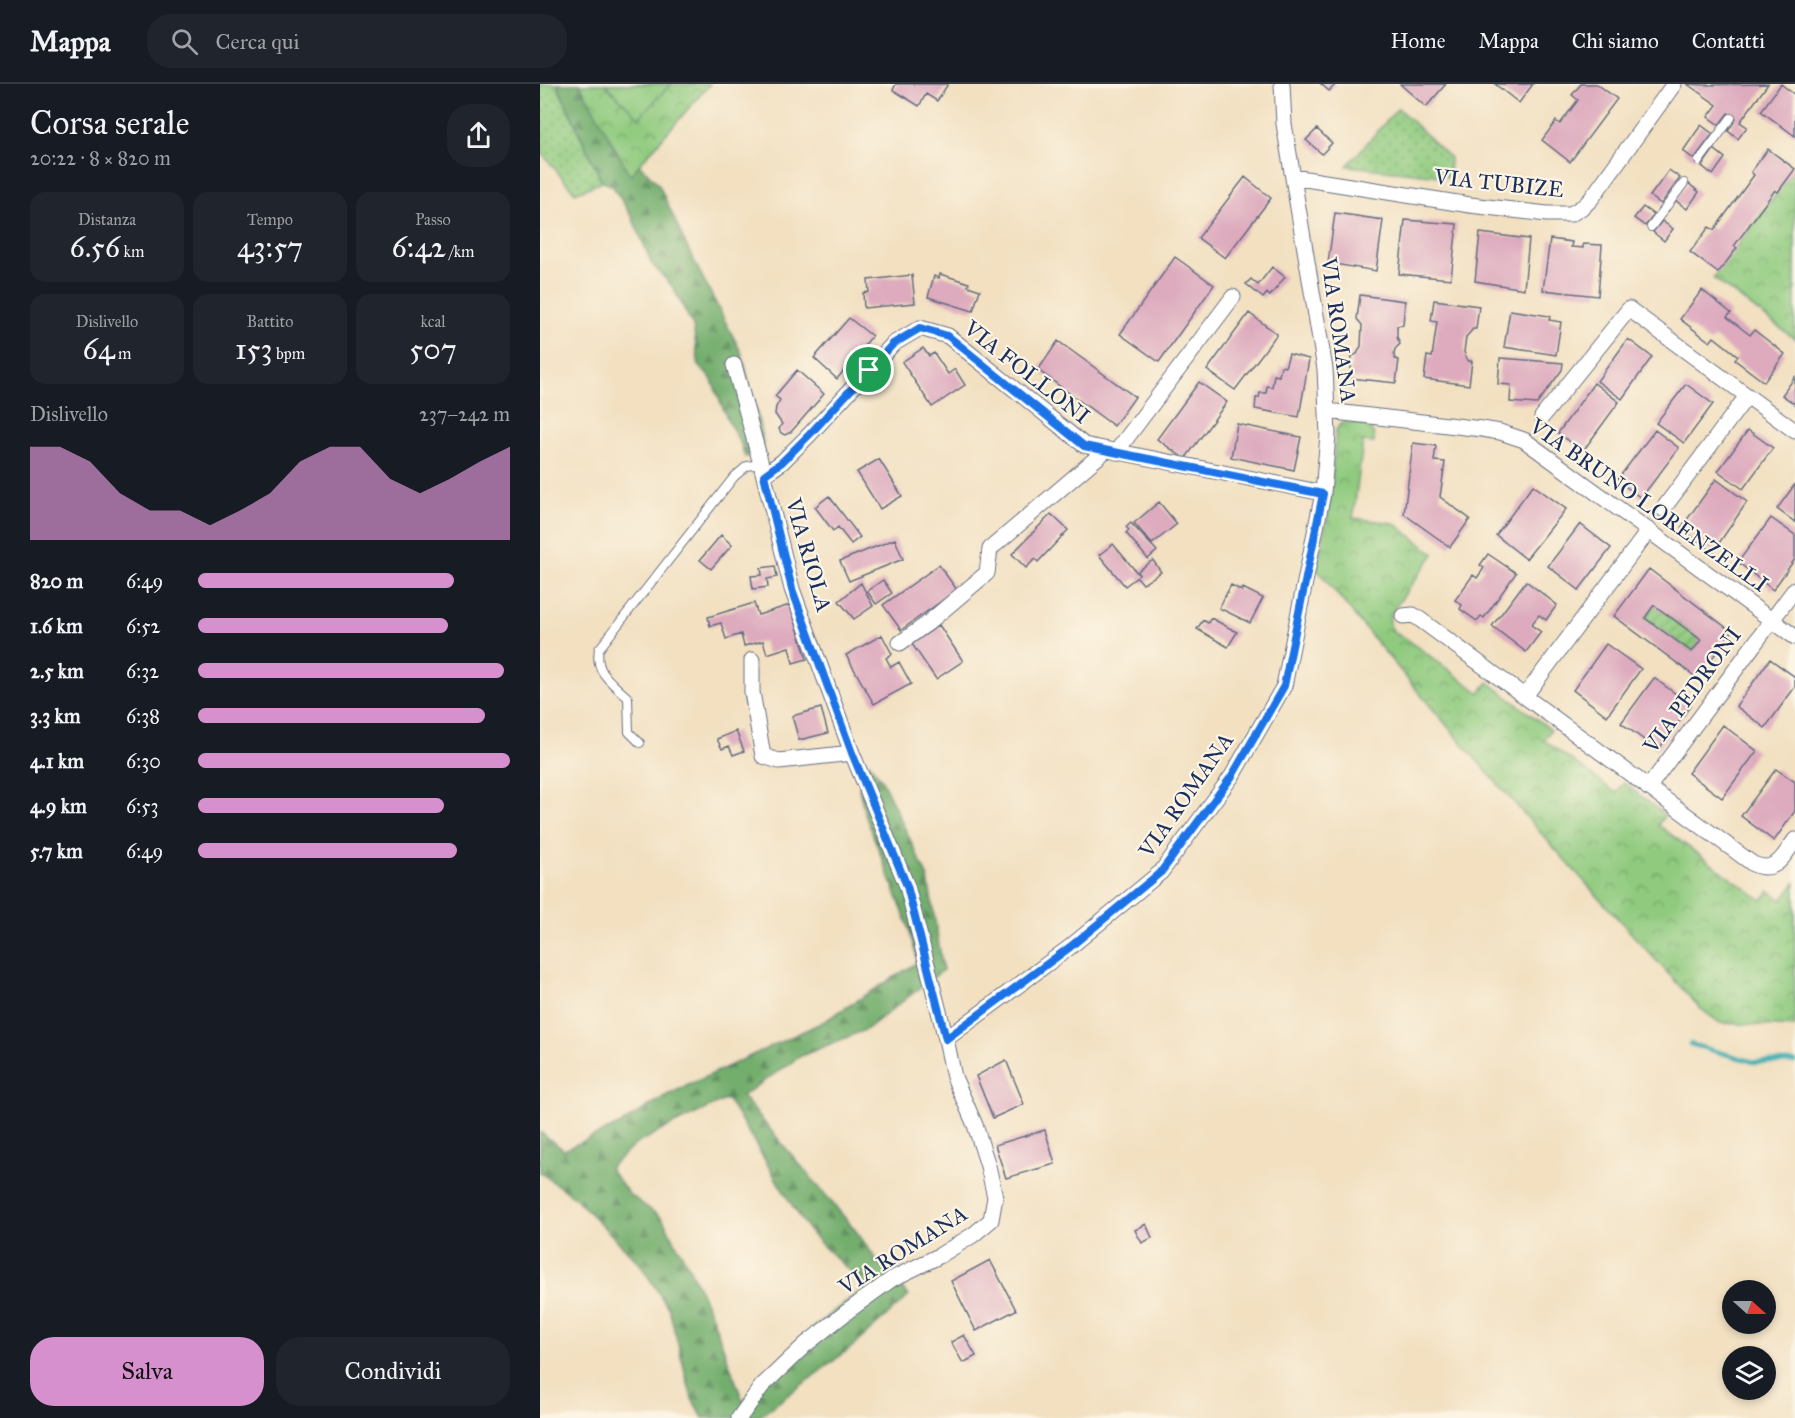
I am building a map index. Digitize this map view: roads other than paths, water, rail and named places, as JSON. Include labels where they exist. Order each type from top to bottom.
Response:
[{"type":"street","name":"VIA ROMANA","points":[[739,1418],[762,1386],[805,1345],[848,1311],[892,1279],[939,1256],[973,1235],[991,1220],[995,1197],[988,1166],[975,1125],[954,1077],[946,1039],[1070,947],[1161,872],[1232,776],[1284,686],[1323,494],[1328,411],[1325,369],[1284,124],[1282,84]]},
{"type":"street","name":"VIA TUBIZE","points":[[1293,177],[1470,205],[1547,214],[1571,214],[1584,206],[1591,198],[1674,84]]},
{"type":"street","points":[[1111,451],[1233,297]]},
{"type":"street","points":[[1542,417],[1629,309],[1795,431]]},
{"type":"street","name":"VIA FOLLONI","points":[[763,469],[782,462],[893,344],[920,328],[948,336],[1084,446],[1323,494]]},
{"type":"street","name":"VIA RIOLA","points":[[734,365],[763,469],[792,589],[852,753],[907,886],[946,1039]]},
{"type":"street","points":[[1664,509],[1747,396]]},
{"type":"street","name":"VIA BRUNO LORENZELLI","points":[[1328,411],[1482,429],[1514,436],[1542,451],[1795,637]]},
{"type":"street","name":"VIA FOLLONI","points":[[900,643],[928,623],[987,573],[990,549],[1111,451]]},
{"type":"street","points":[[1525,696],[1649,530]]},
{"type":"street","name":"VIA PEDRONI","points":[[1648,788],[1795,589]]},
{"type":"street","name":"VIA PEDRONI","points":[[1403,616],[1413,615],[1418,618],[1744,858],[1760,867],[1770,867],[1776,864],[1795,840]]},
{"type":"street","points":[[752,660],[752,692],[763,756],[779,761],[852,753]]},
{"type":"lane","points":[[1700,160],[1731,118]]},
{"type":"lane","points":[[1652,227],[1684,183]]},
{"type":"lane","points":[[640,743],[628,732],[628,698],[598,668],[599,650],[734,477],[747,466],[763,469]]},
{"type":"waterway","points":[[1690,1044],[1754,1062],[1795,1062]]}]
